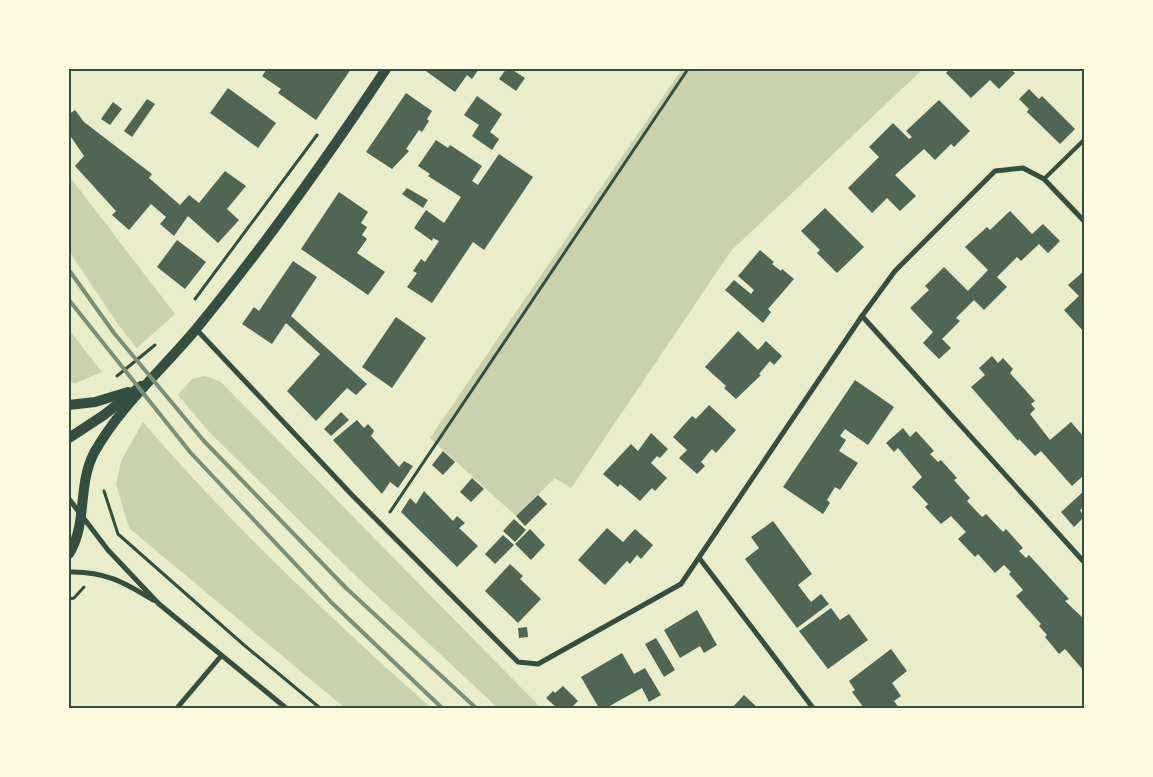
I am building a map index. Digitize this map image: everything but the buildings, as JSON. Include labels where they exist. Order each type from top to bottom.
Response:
[{"type":"main road","points":[[69,554],[76,541],[82,516],[84,478],[94,454],[146,383],[196,329],[254,256],[329,154],[386,69]]},
{"type":"main road","points":[[69,438],[104,415],[134,390],[146,383]]},
{"type":"main road","points":[[69,405],[95,402],[134,390]]},
{"type":"street","points":[[196,329],[382,524],[518,662],[538,664],[681,584],[700,559],[862,316],[895,271],[995,171],[1022,168],[1044,179],[1084,221]]},
{"type":"street","points":[[862,316],[1084,562]]},
{"type":"street","points":[[69,499],[108,550],[160,604],[286,708]]},
{"type":"street","points":[[700,559],[813,708]]},
{"type":"street","points":[[69,572],[94,573],[120,580],[160,604]]},
{"type":"street","points":[[177,708],[222,656]]},
{"type":"lane","points":[[1044,179],[1084,140]]},
{"type":"path","points":[[382,524],[688,69]]},
{"type":"path","points":[[194,300],[320,131]]},
{"type":"path","points":[[114,378],[130,367],[160,340]]},
{"type":"path","points":[[104,486],[103,496],[118,534],[244,645],[320,708]]},
{"type":"path","points":[[69,599],[74,598],[89,581]]},
{"type":"green space","points":[[682,69],[923,69],[731,251],[571,488],[555,478],[516,516],[430,438]]},
{"type":"green space","points":[[69,176],[175,314],[137,348],[119,326],[69,251]]},
{"type":"green space","points":[[69,330],[102,372],[76,383],[69,383]]},
{"type":"green space","points":[[205,376],[221,382],[541,708],[498,708],[357,577],[210,433],[178,395],[192,379]]},
{"type":"green space","points":[[143,422],[246,534],[356,640],[431,708],[345,708],[129,528],[116,484],[121,461]]},
{"type":"railway","points":[[69,270],[114,333],[203,440],[346,588],[476,708]]},
{"type":"railway","points":[[69,300],[190,452],[332,603],[442,708]]}]
